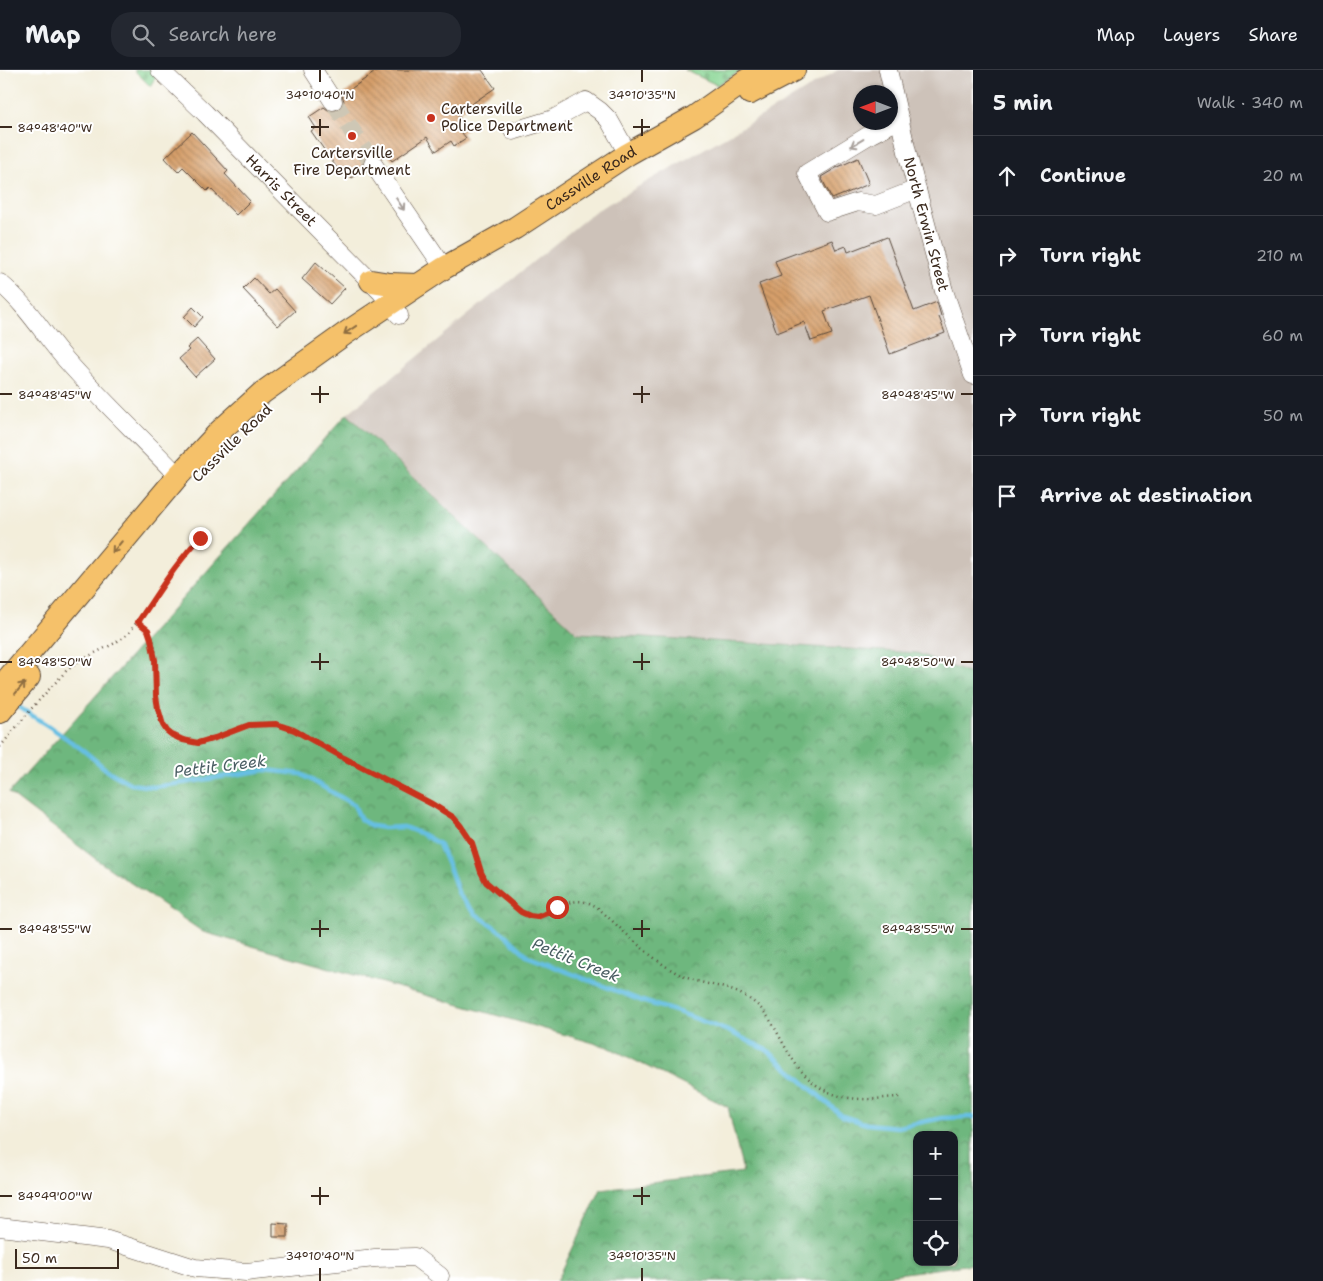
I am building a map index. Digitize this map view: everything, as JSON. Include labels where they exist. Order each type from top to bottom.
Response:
[{"type":"main road","name":"Cassville Road","points":[[694,117],[744,81],[764,70]]},
{"type":"main road","name":"Cassville Road","points":[[0,688],[34,659],[162,515],[234,438],[259,415],[395,309],[418,285],[515,228],[628,154],[694,117],[753,92],[794,70]]},
{"type":"main road","name":"Cassville Road","points":[[0,712],[34,659],[178,476],[220,431],[262,392],[338,338],[452,279],[515,228]]},
{"type":"main road","points":[[370,281],[418,285]]},
{"type":"street","name":"Harris Street","points":[[160,70],[177,77],[205,113],[381,292],[395,309]]},
{"type":"street","points":[[313,70],[333,101]]},
{"type":"street","name":"North Erwin Street","points":[[888,70],[944,291],[973,375]]},
{"type":"street","points":[[513,131],[553,119],[586,101],[609,120],[628,154]]},
{"type":"street","points":[[900,119],[871,134],[807,173],[827,212],[858,202],[876,205],[917,189]]},
{"type":"street","points":[[373,164],[444,268]]},
{"type":"street","points":[[0,283],[11,292],[86,382],[178,476]]},
{"type":"street","points":[[0,1226],[108,1240],[195,1268],[246,1272],[375,1258],[414,1257],[440,1276]]},
{"type":"path","points":[[0,747],[67,670],[93,653],[122,639],[129,633],[172,571],[187,551],[200,538]]},
{"type":"path","points":[[138,622],[148,630],[151,639],[155,660],[158,708],[163,725],[172,735],[183,740],[198,743],[249,725],[276,724],[294,730],[453,817],[472,843],[486,882],[526,914],[537,917],[571,902],[589,903],[598,908],[648,952],[672,970],[700,982],[740,993],[756,1004],[768,1016],[795,1062],[809,1079],[825,1091],[840,1096],[863,1099],[900,1096]]},
{"type":"shaded area","points":[[838,70],[973,70],[973,675],[917,653],[577,633],[347,414],[594,212]]},
{"type":"green space","points":[[134,70],[160,70],[150,86]]},
{"type":"green space","points":[[685,70],[742,70],[717,85]]},
{"type":"green space","points":[[347,414],[577,633],[917,653],[973,675],[973,1264],[958,1266],[958,1131],[913,1131],[913,1266],[958,1266],[844,1281],[557,1281],[601,1189],[743,1172],[728,1107],[608,1047],[203,932],[97,860],[9,793]]},
{"type":"building","points":[[378,70],[482,70],[495,88],[457,114],[467,129],[462,133],[466,138],[454,146],[451,141],[436,151],[427,137],[392,161],[387,154],[382,158],[377,154],[372,154],[363,160],[364,170],[352,178],[346,170],[341,174],[311,131],[316,128],[309,117],[324,107],[333,112],[339,110],[344,101],[342,95]]},
{"type":"building","points":[[192,132],[228,171],[225,174],[250,201],[236,215],[210,188],[207,191],[183,167],[178,172],[165,158]]},
{"type":"building","points":[[858,158],[869,184],[832,199],[821,177]]},
{"type":"building","points":[[887,237],[914,311],[937,302],[941,316],[939,317],[945,333],[890,354],[869,295],[824,311],[832,334],[811,341],[804,322],[777,333],[759,284],[781,276],[775,261],[832,240],[836,250],[846,246],[848,252]]},
{"type":"building","points":[[316,262],[345,288],[330,304],[302,279]]},
{"type":"building","points":[[254,278],[269,294],[275,289],[295,311],[278,326],[243,289]]},
{"type":"building","points":[[193,307],[203,317],[194,327],[184,317]]},
{"type":"building","points":[[197,339],[215,359],[195,377],[179,359]]},
{"type":"building","points":[[273,1223],[288,1224],[288,1237],[273,1237]]},
{"type":"waterway","name":"Pettit Creek","points":[[14,704],[83,750],[108,771],[131,784],[153,787],[265,770],[301,774],[354,805],[361,820],[372,826],[384,828],[404,827],[422,834],[439,844],[459,895],[476,914],[503,933],[529,957],[642,1001],[681,1013],[728,1031],[767,1050],[842,1116],[867,1124],[898,1127],[942,1118],[973,1117]]},
{"type":"tunnel","points":[[333,101],[373,164]]},
{"type":"place","name":"Cartersville Police Department","points":[[431,118]]},
{"type":"place","name":"Cartersville Fire Department","points":[[352,136]]},
{"type":"route","points":[[200,538],[187,551],[138,622],[150,634],[155,660],[158,708],[160,719],[167,731],[177,738],[198,743],[242,727],[258,724],[276,724],[304,734],[344,758],[453,817],[472,843],[486,882],[521,912],[537,917],[557,907]]}]
